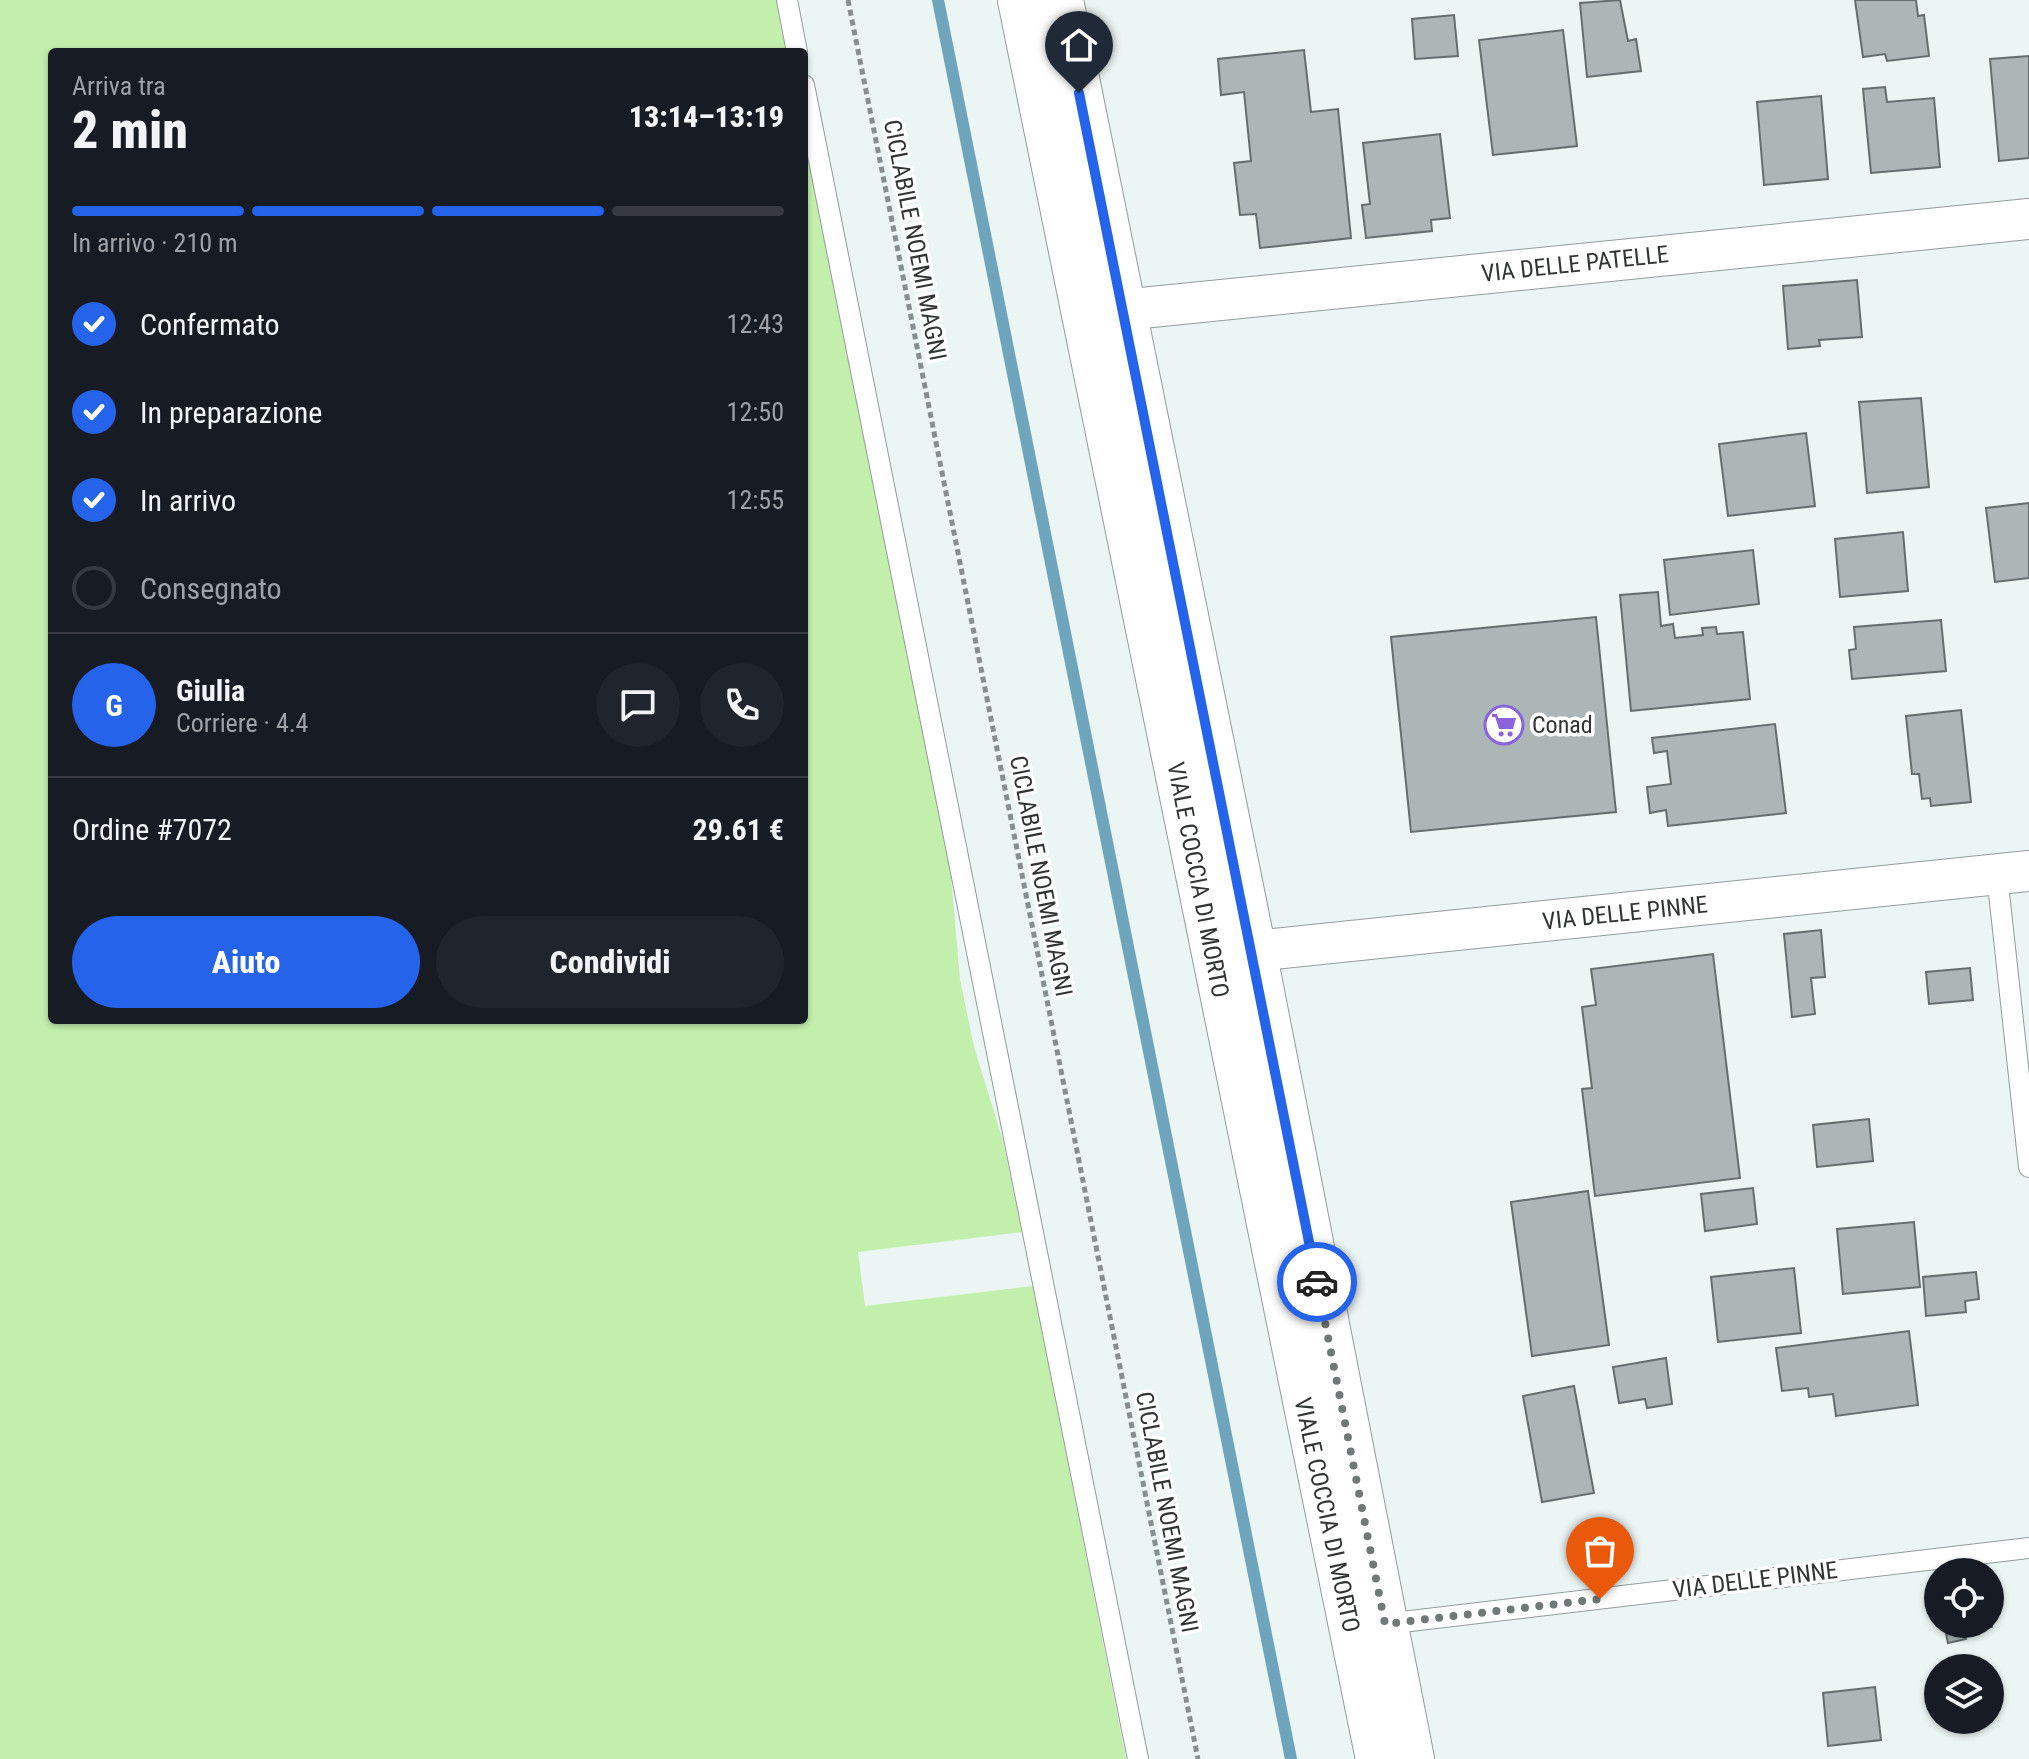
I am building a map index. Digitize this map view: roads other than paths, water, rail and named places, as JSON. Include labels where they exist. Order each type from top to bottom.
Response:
[{"type":"street","name":"VIALE COCCIA DI MORTO","points":[[1020,0],[1170,729],[1244,1118],[1378,1759]]},
{"type":"street","name":"VIALE COCCIA DI MORTO","points":[[1061,0],[1254,951],[1412,1759]]},
{"type":"street","name":"VIA DELLE PATELLE","points":[[1122,310],[2029,219]]},
{"type":"street","name":"VIA DELLE PINNE","points":[[1254,951],[2013,873]]},
{"type":"lane","points":[[787,0],[796,48]]},
{"type":"lane","points":[[808,105],[1138,1759]]},
{"type":"lane","name":"VIA DELLE PINNE","points":[[2013,873],[2029,1167]]},
{"type":"lane","name":"VIA DELLE PINNE","points":[[1385,1624],[2029,1548]]},
{"type":"waterway","points":[[938,0],[1291,1759]]},
{"type":"place","name":"Conad","points":[[1504,725]]}]
